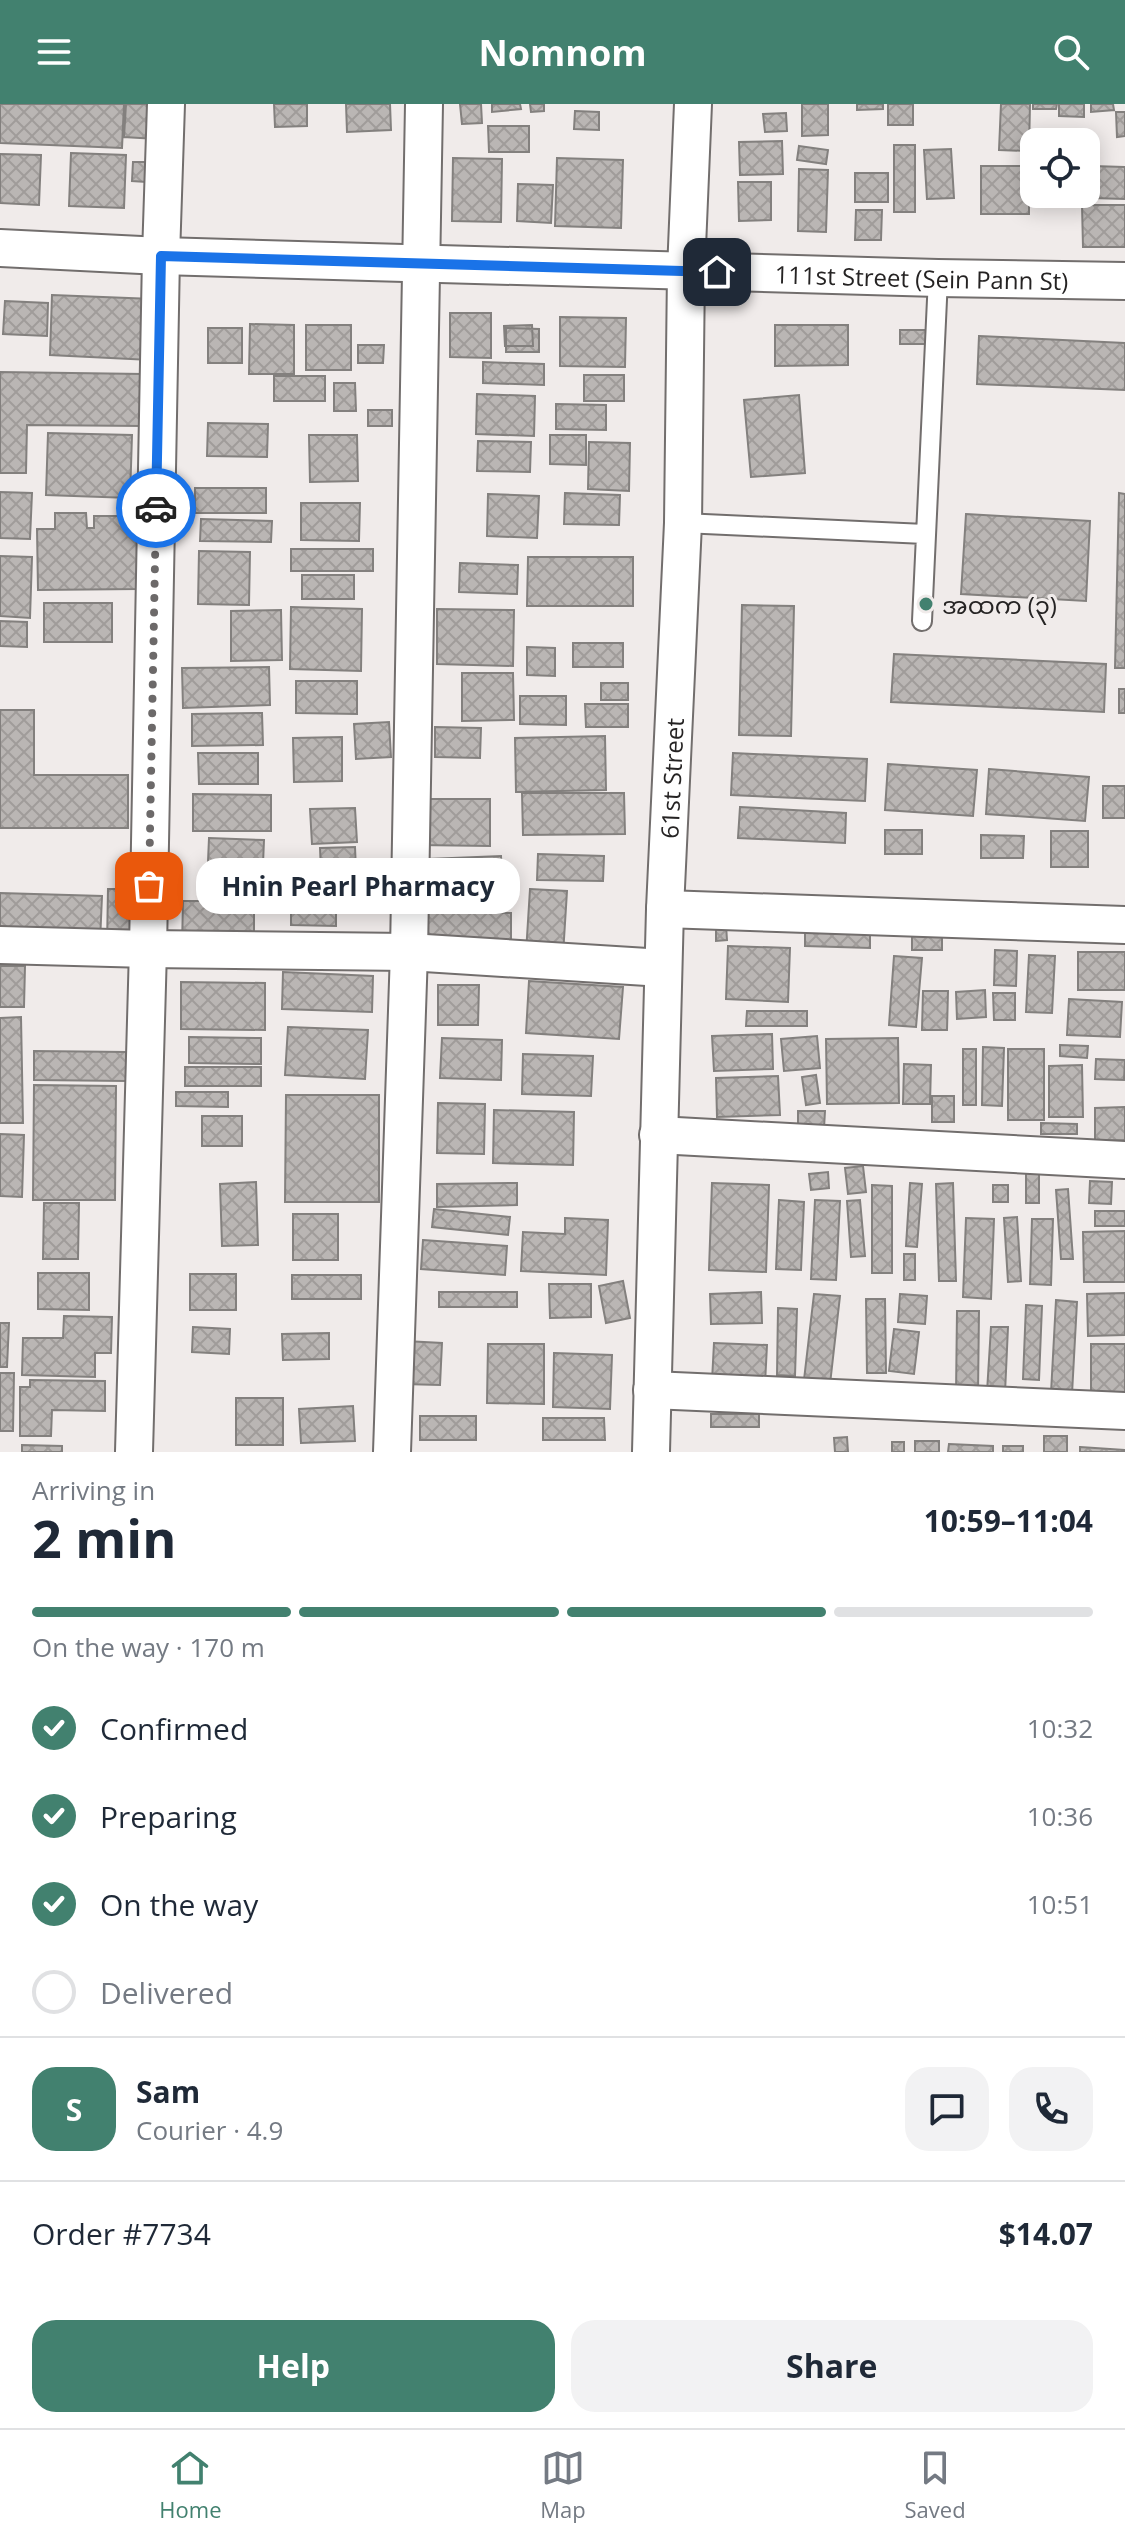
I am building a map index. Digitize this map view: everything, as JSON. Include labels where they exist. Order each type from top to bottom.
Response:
[{"type":"street","points":[[134,1452],[166,104]]},
{"type":"street","points":[[392,1452],[409,952],[424,104]]},
{"type":"street","name":"61st Street","points":[[651,1452],[663,968],[683,523],[686,271],[693,104]]},
{"type":"street","name":"111st Street (Sein Pann St)","points":[[0,248],[161,256],[1125,281]]},
{"type":"street","points":[[665,909],[1125,925]]},
{"type":"street","points":[[0,945],[409,952],[663,968]]},
{"type":"street","points":[[658,1135],[1125,1160]]},
{"type":"street","points":[[652,1390],[1125,1411]]},
{"type":"lane","points":[[922,621],[938,278]]},
{"type":"lane","points":[[683,523],[925,534]]},
{"type":"building","points":[[0,104],[124,104],[122,148],[0,143]]},
{"type":"building","points":[[126,104],[158,104],[156,139],[124,137]]},
{"type":"building","points":[[274,104],[307,104],[307,126],[275,127]]},
{"type":"building","points":[[346,104],[390,104],[391,130],[347,132]]},
{"type":"building","points":[[460,104],[481,104],[482,123],[462,124]]},
{"type":"building","points":[[492,104],[520,104],[521,109],[492,112]]},
{"type":"building","points":[[530,104],[544,104],[544,111],[531,112]]},
{"type":"building","points":[[802,104],[828,104],[828,135],[802,136]]},
{"type":"building","points":[[857,104],[883,104],[883,109],[857,110]]},
{"type":"building","points":[[888,104],[913,104],[913,125],[888,125]]},
{"type":"building","points":[[1001,104],[1030,104],[1029,128],[1020,128],[1020,151],[999,150]]},
{"type":"building","points":[[1033,104],[1057,104],[1056,109],[1033,109]]},
{"type":"building","points":[[1059,104],[1084,104],[1084,117],[1059,116]]},
{"type":"building","points":[[1091,104],[1113,104],[1114,110],[1091,112]]},
{"type":"building","points":[[575,111],[599,112],[599,130],[574,129]]},
{"type":"building","points":[[1116,112],[1125,112],[1125,136],[1117,137]]},
{"type":"building","points":[[786,113],[787,131],[765,132],[763,114]]},
{"type":"building","points":[[488,126],[529,126],[529,152],[489,152]]},
{"type":"building","points":[[782,141],[783,174],[740,175],[739,142]]},
{"type":"building","points":[[894,145],[915,145],[915,212],[894,212]]},
{"type":"building","points":[[799,146],[828,150],[826,164],[797,160]]},
{"type":"building","points":[[951,149],[954,198],[927,199],[924,150]]},
{"type":"building","points":[[71,153],[126,155],[124,208],[69,206]]},
{"type":"building","points":[[0,154],[41,155],[39,205],[0,203]]},
{"type":"building","points":[[453,158],[502,159],[501,222],[452,221]]},
{"type":"building","points":[[557,158],[623,160],[621,228],[555,226]]},
{"type":"building","points":[[133,162],[147,162],[146,182],[132,181]]},
{"type":"building","points":[[981,166],[1020,166],[1020,208],[1029,208],[1029,214],[981,214]]},
{"type":"building","points":[[1100,166],[1125,167],[1125,199],[1100,198]]},
{"type":"building","points":[[799,169],[828,170],[826,232],[798,231]]},
{"type":"building","points":[[855,173],[888,173],[888,202],[855,202]]},
{"type":"building","points":[[738,182],[771,182],[771,220],[739,221]]},
{"type":"building","points":[[518,184],[553,185],[551,223],[517,221]]},
{"type":"building","points":[[1125,205],[1125,247],[1083,247],[1082,208]]},
{"type":"building","points":[[856,210],[882,210],[881,240],[855,240]]},
{"type":"building","points":[[52,295],[153,299],[150,360],[50,355]]},
{"type":"building","points":[[5,301],[48,303],[47,336],[3,334]]},
{"type":"building","points":[[450,313],[491,313],[491,358],[450,357]]},
{"type":"building","points":[[560,317],[626,318],[625,367],[560,366]]},
{"type":"building","points":[[250,324],[294,325],[294,374],[249,374]]},
{"type":"building","points":[[306,325],[351,325],[351,370],[306,370]]},
{"type":"building","points":[[532,325],[533,346],[505,346],[504,326]]},
{"type":"building","points":[[775,325],[848,325],[848,365],[775,366]]},
{"type":"building","points":[[208,328],[242,328],[242,363],[208,363]]},
{"type":"building","points":[[506,328],[539,329],[539,352],[506,352]]},
{"type":"building","points":[[900,330],[927,330],[927,344],[900,344]]},
{"type":"building","points":[[979,336],[1125,343],[1125,390],[977,384]]},
{"type":"building","points":[[358,345],[384,345],[383,363],[358,363]]},
{"type":"building","points":[[483,362],[544,364],[544,385],[483,383]]},
{"type":"building","points":[[0,372],[143,374],[142,426],[27,425],[26,473],[0,473]]},
{"type":"building","points":[[584,375],[624,375],[624,401],[584,401]]},
{"type":"building","points":[[274,376],[325,376],[325,401],[274,401]]},
{"type":"building","points":[[334,383],[355,383],[356,411],[334,411]]},
{"type":"building","points":[[477,394],[535,396],[534,436],[476,434]]},
{"type":"building","points":[[799,395],[805,473],[751,477],[744,400]]},
{"type":"building","points":[[556,404],[606,405],[606,430],[556,429]]},
{"type":"building","points":[[368,410],[392,410],[392,426],[368,426]]},
{"type":"building","points":[[208,423],[268,424],[267,457],[207,456]]},
{"type":"building","points":[[48,433],[132,435],[130,498],[46,495]]},
{"type":"building","points":[[309,435],[357,435],[358,481],[310,482]]},
{"type":"building","points":[[550,435],[586,435],[586,465],[550,464]]},
{"type":"building","points":[[478,441],[531,442],[530,472],[477,471]]},
{"type":"building","points":[[589,442],[630,443],[629,491],[588,489]]},
{"type":"building","points":[[195,488],[266,488],[266,513],[195,513]]},
{"type":"building","points":[[0,492],[32,493],[30,539],[0,538]]},
{"type":"building","points":[[565,493],[620,495],[619,525],[564,524]]},
{"type":"building","points":[[1119,493],[1125,494],[1125,668],[1115,668]]},
{"type":"building","points":[[488,494],[539,496],[537,538],[487,536]]},
{"type":"building","points":[[301,503],[360,503],[359,541],[301,540]]},
{"type":"building","points":[[55,513],[86,513],[87,528],[94,528],[94,516],[130,516],[130,528],[137,528],[138,589],[38,590],[37,529],[55,529]]},
{"type":"building","points":[[966,514],[1090,521],[1086,601],[961,594]]},
{"type":"building","points":[[201,519],[272,521],[271,542],[200,541]]},
{"type":"building","points":[[291,549],[373,549],[373,571],[291,571]]},
{"type":"building","points":[[199,551],[250,552],[249,605],[198,604]]},
{"type":"building","points":[[0,556],[32,557],[30,618],[0,616]]},
{"type":"building","points":[[528,557],[633,557],[633,606],[527,606]]},
{"type":"building","points":[[460,563],[518,565],[517,594],[459,592]]},
{"type":"building","points":[[302,575],[354,575],[354,599],[302,599]]},
{"type":"building","points":[[44,603],[112,603],[112,642],[44,642]]},
{"type":"building","points":[[742,605],[794,606],[791,736],[739,735]]},
{"type":"building","points":[[291,607],[362,609],[361,671],[290,669]]},
{"type":"building","points":[[437,609],[514,610],[513,666],[437,664]]},
{"type":"building","points":[[281,610],[282,660],[231,661],[231,611]]},
{"type":"building","points":[[0,621],[27,622],[27,647],[0,646]]},
{"type":"building","points":[[573,643],[623,643],[623,667],[573,667]]},
{"type":"building","points":[[527,647],[555,648],[555,676],[527,675]]},
{"type":"building","points":[[894,654],[1106,664],[1104,712],[891,702]]},
{"type":"building","points":[[269,667],[270,705],[183,708],[182,668]]},
{"type":"building","points":[[462,673],[513,673],[514,720],[462,721]]},
{"type":"building","points":[[296,681],[357,681],[357,714],[296,713]]},
{"type":"building","points":[[601,683],[628,683],[628,700],[601,700]]},
{"type":"building","points":[[1119,689],[1125,689],[1125,713],[1119,713]]},
{"type":"building","points":[[520,696],[566,696],[566,725],[520,724]]},
{"type":"building","points":[[585,704],[628,704],[628,727],[586,727]]},
{"type":"building","points":[[0,710],[34,710],[34,775],[128,775],[128,828],[0,828]]},
{"type":"building","points":[[262,713],[263,745],[192,746],[192,714]]},
{"type":"building","points":[[389,722],[391,757],[356,759],[354,724]]},
{"type":"building","points":[[435,727],[481,728],[480,758],[435,757]]},
{"type":"building","points":[[605,736],[606,790],[516,792],[515,738]]},
{"type":"building","points":[[342,737],[342,781],[294,782],[293,738]]},
{"type":"building","points":[[198,753],[258,753],[258,784],[199,784]]},
{"type":"building","points":[[733,753],[867,759],[865,801],[731,795]]},
{"type":"building","points":[[888,764],[977,770],[973,816],[885,810]]},
{"type":"building","points":[[989,769],[1089,777],[1085,821],[986,814]]},
{"type":"building","points":[[1103,786],[1125,786],[1125,818],[1103,818]]},
{"type":"building","points":[[522,793],[624,793],[625,834],[523,835]]},
{"type":"building","points":[[193,794],[271,795],[271,831],[193,831]]},
{"type":"building","points":[[418,799],[490,799],[490,846],[418,845]]},
{"type":"building","points":[[740,807],[846,813],[845,843],[738,838]]},
{"type":"building","points":[[355,808],[357,842],[312,844],[310,809]]},
{"type":"building","points":[[885,830],[922,830],[922,854],[885,854]]},
{"type":"building","points":[[1051,831],[1088,831],[1088,867],[1051,867]]},
{"type":"building","points":[[981,835],[1024,836],[1023,858],[981,858]]},
{"type":"building","points":[[209,838],[264,840],[263,864],[208,862]]},
{"type":"building","points":[[355,847],[356,870],[321,871],[320,848]]},
{"type":"building","points":[[538,854],[604,856],[603,881],[537,880]]},
{"type":"building","points":[[501,856],[503,899],[430,903],[428,859]]},
{"type":"building","points":[[257,871],[258,893],[207,895],[207,872]]},
{"type":"building","points":[[108,889],[131,889],[131,946],[107,946]]},
{"type":"building","points":[[530,889],[567,891],[563,955],[526,953]]},
{"type":"building","points":[[0,893],[102,896],[100,942],[0,939]]},
{"type":"building","points":[[183,901],[254,901],[254,946],[182,946]]},
{"type":"building","points":[[291,901],[336,902],[336,926],[291,925]]},
{"type":"building","points":[[417,912],[511,913],[511,948],[416,947]]},
{"type":"building","points":[[716,925],[726,925],[727,940],[716,941]]},
{"type":"building","points":[[805,929],[870,931],[870,948],[805,946]]},
{"type":"building","points":[[912,932],[942,932],[942,950],[912,950]]},
{"type":"building","points":[[728,946],[790,948],[788,1002],[726,999]]},
{"type":"building","points":[[995,950],[1017,951],[1016,986],[994,985]]},
{"type":"building","points":[[1078,952],[1125,952],[1125,990],[1078,990]]},
{"type":"building","points":[[1029,955],[1055,956],[1052,1013],[1026,1012]]},
{"type":"building","points":[[894,956],[922,958],[916,1027],[889,1025]]},
{"type":"building","points":[[0,966],[25,966],[24,1007],[0,1007]]},
{"type":"building","points":[[283,972],[373,976],[372,1012],[282,1009]]},
{"type":"building","points":[[529,981],[623,987],[619,1039],[526,1033]]},
{"type":"building","points":[[181,982],[265,983],[265,1030],[181,1029]]},
{"type":"building","points":[[438,985],[479,985],[478,1025],[438,1025]]},
{"type":"building","points":[[985,990],[986,1017],[957,1019],[956,992]]},
{"type":"building","points":[[923,991],[948,991],[947,1030],[922,1030]]},
{"type":"building","points":[[993,993],[1015,993],[1015,1020],[994,1020]]},
{"type":"building","points":[[1069,999],[1122,1002],[1120,1037],[1067,1035]]},
{"type":"building","points":[[747,1011],[807,1011],[807,1026],[746,1026]]},
{"type":"building","points":[[21,1017],[23,1123],[0,1123],[0,1018]]},
{"type":"building","points":[[288,1027],[368,1030],[365,1079],[285,1075]]},
{"type":"building","points":[[772,1034],[773,1069],[714,1071],[712,1036]]},
{"type":"building","points":[[817,1036],[820,1068],[784,1071],[781,1039]]},
{"type":"building","points":[[189,1037],[261,1038],[261,1064],[189,1063]]},
{"type":"building","points":[[442,1038],[502,1040],[501,1080],[440,1078]]},
{"type":"building","points":[[898,1038],[899,1103],[827,1104],[826,1039]]},
{"type":"building","points":[[1060,1045],[1088,1046],[1087,1058],[1060,1056]]},
{"type":"building","points":[[983,1047],[1004,1048],[1002,1106],[982,1105]]},
{"type":"building","points":[[963,1049],[976,1049],[976,1105],[963,1105]]},
{"type":"building","points":[[1008,1049],[1044,1049],[1044,1120],[1008,1120]]},
{"type":"building","points":[[34,1051],[126,1052],[126,1081],[34,1080]]},
{"type":"building","points":[[523,1054],[593,1056],[591,1096],[522,1094]]},
{"type":"building","points":[[1096,1059],[1125,1060],[1124,1080],[1095,1079]]},
{"type":"building","points":[[904,1064],[931,1065],[930,1104],[903,1104]]},
{"type":"building","points":[[1082,1065],[1083,1117],[1049,1117],[1049,1066]]},
{"type":"building","points":[[185,1067],[261,1067],[261,1086],[185,1086]]},
{"type":"building","points":[[816,1075],[820,1103],[806,1105],[802,1077]]},
{"type":"building","points":[[778,1076],[780,1115],[717,1117],[716,1078]]},
{"type":"building","points":[[34,1085],[116,1086],[115,1200],[33,1200]]},
{"type":"building","points":[[176,1092],[228,1092],[228,1107],[176,1106]]},
{"type":"building","points":[[286,1095],[379,1095],[379,1202],[285,1202]]},
{"type":"building","points":[[932,1096],[954,1096],[954,1122],[932,1122]]},
{"type":"building","points":[[438,1103],[485,1104],[484,1154],[437,1153]]},
{"type":"building","points":[[1125,1107],[1125,1140],[1095,1141],[1095,1108]]},
{"type":"building","points":[[494,1110],[574,1112],[573,1165],[493,1163]]},
{"type":"building","points":[[798,1111],[825,1111],[824,1128],[798,1128]]},
{"type":"building","points":[[202,1116],[242,1116],[242,1146],[202,1146]]},
{"type":"building","points":[[1041,1123],[1077,1124],[1077,1134],[1041,1134]]},
{"type":"building","points":[[0,1134],[24,1135],[22,1197],[0,1196]]},
{"type":"building","points":[[863,1166],[866,1192],[848,1194],[845,1168]]},
{"type":"building","points":[[1026,1166],[1039,1166],[1039,1203],[1026,1203]]},
{"type":"building","points":[[828,1172],[829,1188],[811,1190],[809,1174]]},
{"type":"building","points":[[1090,1181],[1112,1182],[1111,1204],[1089,1203]]},
{"type":"building","points":[[256,1182],[258,1245],[222,1246],[220,1184]]},
{"type":"building","points":[[517,1183],[517,1205],[437,1207],[437,1184]]},
{"type":"building","points":[[712,1183],[769,1185],[766,1272],[709,1270]]},
{"type":"building","points":[[910,1183],[922,1184],[917,1247],[906,1246]]},
{"type":"building","points":[[953,1183],[956,1281],[939,1281],[936,1184]]},
{"type":"building","points":[[872,1185],[892,1186],[892,1273],[872,1273]]},
{"type":"building","points":[[993,1185],[1008,1185],[1008,1202],[993,1202]]},
{"type":"building","points":[[1068,1189],[1073,1259],[1061,1259],[1056,1190]]},
{"type":"building","points":[[779,1200],[804,1202],[801,1270],[776,1269]]},
{"type":"building","points":[[815,1200],[840,1201],[836,1280],[811,1279]]},
{"type":"building","points":[[860,1200],[865,1256],[851,1257],[847,1201]]},
{"type":"building","points":[[44,1203],[79,1203],[78,1259],[43,1259]]},
{"type":"building","points":[[434,1209],[510,1217],[508,1235],[432,1227]]},
{"type":"building","points":[[1095,1211],[1125,1211],[1125,1226],[1095,1226]]},
{"type":"building","points":[[293,1214],[338,1214],[338,1260],[293,1260]]},
{"type":"building","points":[[1017,1217],[1021,1281],[1008,1282],[1004,1218]]},
{"type":"building","points":[[565,1218],[608,1220],[606,1275],[521,1271],[523,1232],[565,1234]]},
{"type":"building","points":[[966,1218],[994,1219],[991,1299],[963,1297]]},
{"type":"building","points":[[1032,1219],[1053,1219],[1051,1285],[1030,1284]]},
{"type":"building","points":[[1125,1231],[1125,1282],[1084,1282],[1083,1232]]},
{"type":"building","points":[[423,1240],[507,1246],[505,1275],[421,1269]]},
{"type":"building","points":[[904,1254],[915,1254],[915,1280],[904,1280]]},
{"type":"building","points":[[38,1273],[89,1273],[89,1310],[38,1309]]},
{"type":"building","points":[[190,1274],[236,1274],[236,1310],[190,1310]]},
{"type":"building","points":[[292,1275],[361,1275],[361,1299],[292,1299]]},
{"type":"building","points":[[623,1281],[630,1318],[606,1323],[599,1286]]},
{"type":"building","points":[[549,1284],[591,1284],[591,1317],[550,1318]]},
{"type":"building","points":[[439,1292],[517,1292],[517,1307],[439,1307]]},
{"type":"building","points":[[761,1292],[762,1323],[711,1324],[710,1294]]},
{"type":"building","points":[[1125,1293],[1125,1335],[1088,1336],[1087,1294]]},
{"type":"building","points":[[814,1294],[840,1296],[830,1384],[804,1380]]},
{"type":"building","points":[[900,1294],[927,1296],[925,1324],[898,1322]]},
{"type":"building","points":[[866,1299],[885,1299],[886,1373],[867,1373]]},
{"type":"building","points":[[1056,1300],[1077,1302],[1072,1394],[1051,1393]]},
{"type":"building","points":[[1026,1305],[1042,1306],[1039,1380],[1023,1379]]},
{"type":"building","points":[[778,1308],[797,1309],[795,1376],[777,1375]]},
{"type":"building","points":[[957,1311],[979,1311],[978,1394],[956,1394]]},
{"type":"building","points":[[64,1316],[112,1317],[111,1353],[95,1353],[95,1377],[22,1375],[23,1338],[63,1338]]},
{"type":"building","points":[[0,1323],[9,1323],[7,1367],[0,1367]]},
{"type":"building","points":[[193,1327],[230,1329],[229,1354],[192,1352]]},
{"type":"building","points":[[991,1327],[1008,1327],[1005,1393],[987,1392]]},
{"type":"building","points":[[894,1329],[919,1332],[914,1374],[889,1371]]},
{"type":"building","points":[[329,1333],[329,1359],[283,1360],[282,1334]]},
{"type":"building","points":[[405,1341],[442,1343],[440,1385],[403,1384]]},
{"type":"building","points":[[714,1343],[767,1345],[765,1384],[712,1381]]},
{"type":"building","points":[[488,1344],[544,1344],[544,1404],[487,1403]]},
{"type":"building","points":[[1091,1344],[1125,1344],[1125,1392],[1091,1392]]},
{"type":"building","points":[[554,1353],[612,1355],[610,1409],[553,1407]]},
{"type":"building","points":[[0,1373],[14,1373],[13,1431],[0,1431]]},
{"type":"building","points":[[30,1380],[105,1381],[105,1411],[52,1410],[51,1436],[20,1436],[20,1387],[30,1387]]},
{"type":"building","points":[[236,1398],[283,1398],[283,1445],[236,1445]]},
{"type":"building","points":[[353,1406],[355,1441],[301,1443],[299,1409]]},
{"type":"building","points":[[711,1414],[759,1414],[759,1427],[711,1427]]},
{"type":"building","points":[[420,1416],[476,1416],[476,1440],[420,1440]]},
{"type":"building","points":[[543,1418],[604,1418],[605,1440],[543,1440]]},
{"type":"building","points":[[1044,1436],[1067,1436],[1067,1452],[1044,1452]]},
{"type":"building","points":[[847,1437],[848,1452],[835,1452],[834,1438]]},
{"type":"building","points":[[915,1441],[939,1441],[939,1452],[915,1452]]},
{"type":"building","points":[[892,1442],[904,1442],[904,1452],[892,1452]]},
{"type":"building","points":[[949,1444],[993,1446],[993,1452],[948,1452]]},
{"type":"building","points":[[22,1445],[62,1446],[62,1452],[22,1452]]},
{"type":"building","points":[[1003,1446],[1023,1446],[1023,1452],[1003,1452]]},
{"type":"building","points":[[1080,1447],[1125,1450],[1125,1452],[1080,1452]]},
{"type":"way so far","points":[[149,886],[156,508]]},
{"type":"place","name":"အထက (၃)","points":[[926,604]]},
{"type":"place","name":"Hnin Pearl Pharmacy","points":[[149,886]]},
{"type":"route","points":[[156,508],[161,256],[717,272]]}]
